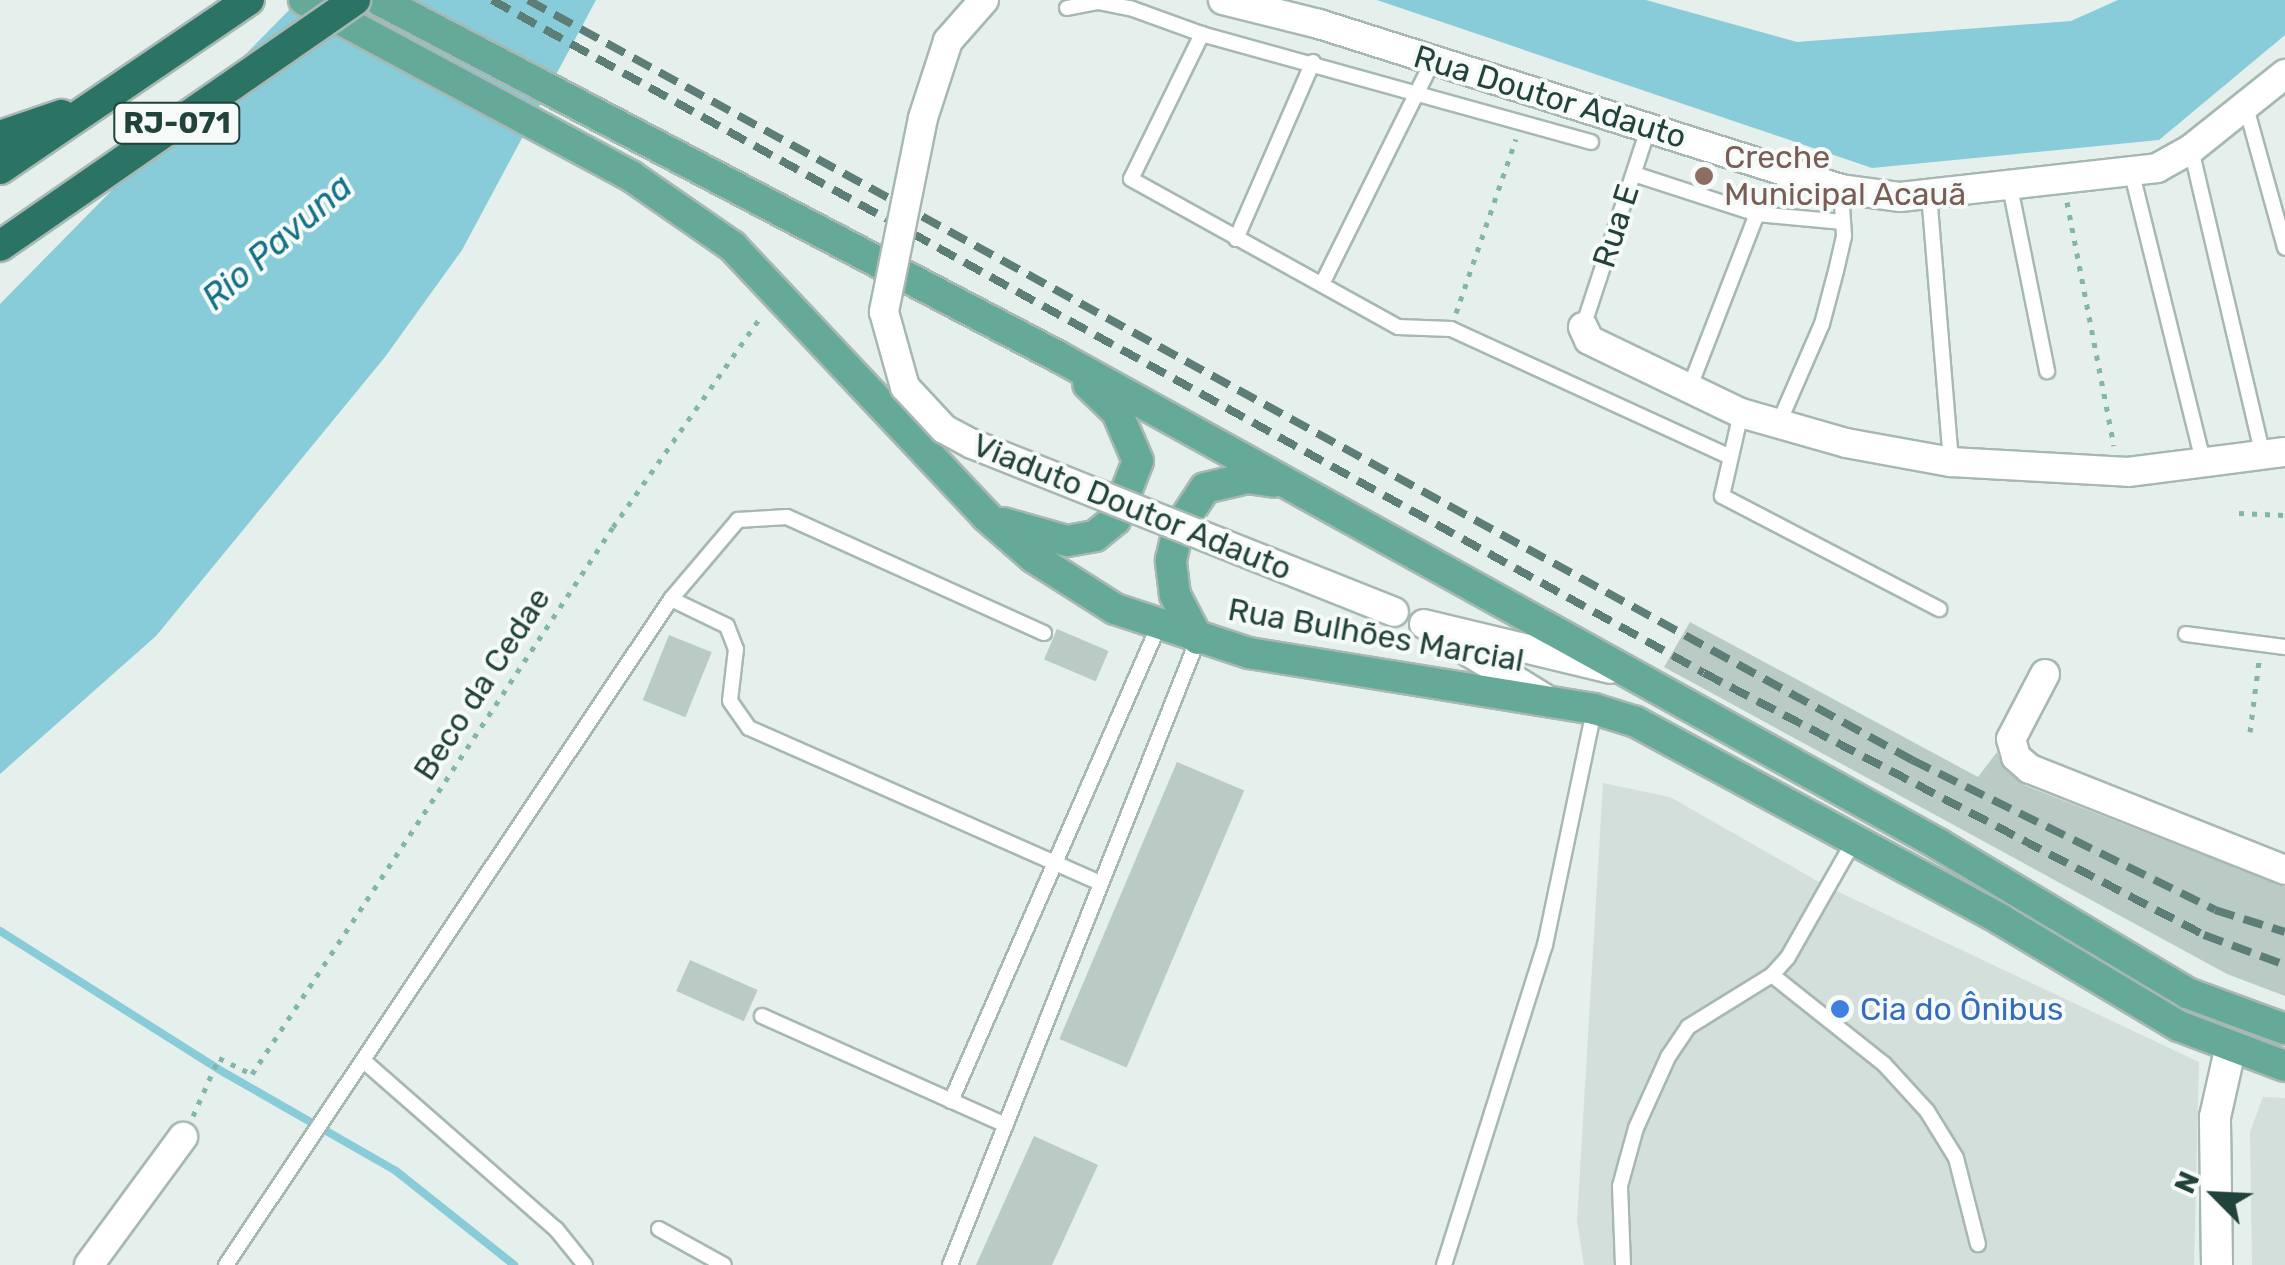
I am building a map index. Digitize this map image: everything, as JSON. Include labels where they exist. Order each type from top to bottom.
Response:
[{"type":"highway","name":"RJ-071","points":[[0,169],[249,0]]},
{"type":"highway","name":"RJ-071","points":[[0,246],[354,0]]},
{"type":"highway","points":[[0,136],[87,107]]},
{"type":"main road","name":"Rua Bulhões Marcial","points":[[304,0],[676,204],[732,246],[986,516],[1080,589],[1198,638],[1594,709],[1636,722],[1802,809],[2230,1050],[2285,1066]]},
{"type":"main road","name":"Rua Bulhões Marcial","points":[[379,0],[573,97],[1058,356],[1636,674],[2187,994],[2285,1029]]},
{"type":"main road","points":[[986,516],[1067,541],[1096,536],[1115,520],[1131,492],[1138,461],[1132,438],[1117,412],[1058,356]]},
{"type":"main road","points":[[1198,638],[1175,595],[1171,560],[1191,505],[1205,488],[1224,480],[1292,485]]},
{"type":"main road","points":[[1802,809],[1817,779]]},
{"type":"street","name":"Viaduto Doutor Adauto","points":[[984,0],[948,41],[923,118],[884,312],[905,387],[944,429],[972,444],[1424,624],[1636,674]]},
{"type":"street","name":"Rua Doutor Adauto","points":[[1224,0],[1319,24],[1432,62],[1650,125],[1840,189],[1930,194],[2132,174],[2191,149],[2285,74]]},
{"type":"street","points":[[1583,327],[1589,340],[1741,412],[1778,425],[1951,462],[2118,472],[2204,465],[2274,453]]},
{"type":"street","name":"Viaduto Doutor Adauto","points":[[1424,624],[1548,701]]},
{"type":"street","points":[[2045,674],[2012,739],[2016,757],[2030,770],[2285,870]]},
{"type":"street","points":[[2216,1265],[2215,1117],[2230,1050]]},
{"type":"street","points":[[89,1265],[183,1137]]},
{"type":"lane","points":[[1067,8],[1098,2],[1130,8],[1202,34],[1523,120],[1591,142]]},
{"type":"lane","points":[[1202,34],[1130,180],[1398,326],[1450,329],[1730,457]]},
{"type":"lane","points":[[1236,240],[1313,62]]},
{"type":"lane","points":[[1322,284],[1432,62]]},
{"type":"lane","points":[[2246,107],[2285,248]]},
{"type":"lane","name":"Rua E","points":[[1583,327],[1650,125]]},
{"type":"lane","points":[[2191,149],[2274,453]]},
{"type":"lane","points":[[1634,174],[1758,214],[1843,222]]},
{"type":"lane","points":[[2132,174],[2204,465]]},
{"type":"lane","points":[[2010,186],[2046,372]]},
{"type":"lane","points":[[1778,425],[1822,324],[1843,222],[1840,189]]},
{"type":"lane","points":[[1930,194],[1951,462]]},
{"type":"lane","points":[[1688,390],[1758,214]]},
{"type":"lane","points":[[1741,412],[1720,490],[1725,499],[1939,609]]},
{"type":"lane","points":[[226,1265],[672,600],[738,520],[788,518],[1044,633]]},
{"type":"lane","points":[[672,600],[726,626],[736,649],[730,700],[749,728],[1098,882]]},
{"type":"lane","points":[[952,1100],[1159,625]]},
{"type":"lane","points":[[2186,634],[2285,647]]},
{"type":"lane","points":[[950,1265],[1098,882],[1198,638]]},
{"type":"lane","points":[[1444,1265],[1545,945],[1594,709]]},
{"type":"lane","points":[[1622,1265],[1620,1186],[1636,1128],[1668,1057],[1688,1026],[1772,975],[1856,839]]},
{"type":"lane","points":[[1772,975],[1884,1064],[1927,1111],[1956,1158],[1978,1244]]},
{"type":"lane","points":[[762,1016],[1006,1125]]},
{"type":"lane","points":[[364,1062],[556,1229],[584,1265]]},
{"type":"lane","points":[[659,1230],[704,1261],[724,1265]]},
{"type":"path","points":[[1450,329],[1523,120]]},
{"type":"path","points":[[2063,179],[2118,472]]},
{"type":"path","name":"Beco da Cedae","points":[[183,1137],[219,1058],[252,1074],[613,528],[777,293]]},
{"type":"path","points":[[2239,513],[2285,515]]},
{"type":"path","points":[[2250,732],[2262,643]]},
{"type":"shaded area","name":"Cia do Ônibus","points":[[1603,783],[1670,797],[1826,886],[2199,1062],[2194,1265],[1584,1265],[1577,1221]]},
{"type":"shaded area","points":[[2263,1097],[2285,1098],[2285,1265],[2252,1265],[2250,1132]]},
{"type":"water","name":"Rio Pavuna","points":[[299,0],[596,0],[462,250],[385,357],[156,636],[0,774],[0,304]]},
{"type":"water","points":[[1377,0],[1646,0],[1797,42],[2071,21],[2118,0],[2285,0],[2285,35],[2159,140],[1872,168]]},
{"type":"building","points":[[1690,622],[1978,777],[1997,752],[2004,769],[2024,785],[2285,887],[2285,996],[2227,974],[1664,667]]},
{"type":"building","points":[[1057,629],[1109,651],[1096,681],[1044,659]]},
{"type":"building","points":[[669,635],[712,652],[685,717],[643,700]]},
{"type":"building","points":[[1177,762],[1244,791],[1127,1068],[1059,1039]]},
{"type":"building","points":[[690,960],[758,990],[744,1021],[676,991]]},
{"type":"building","points":[[1034,1136],[1098,1165],[1052,1265],[976,1265]]},
{"type":"waterway","points":[[0,931],[225,1073],[396,1171],[514,1265]]},
{"type":"railway","points":[[492,0],[1704,673],[2204,935],[2285,965]]},
{"type":"railway","points":[[528,0],[1912,760],[2215,910],[2285,932]]},
{"type":"place","name":"Creche Municipal Acauã","points":[[1704,176]]},
{"type":"place","name":"Cia do Ônibus","points":[[1840,1009]]}]
